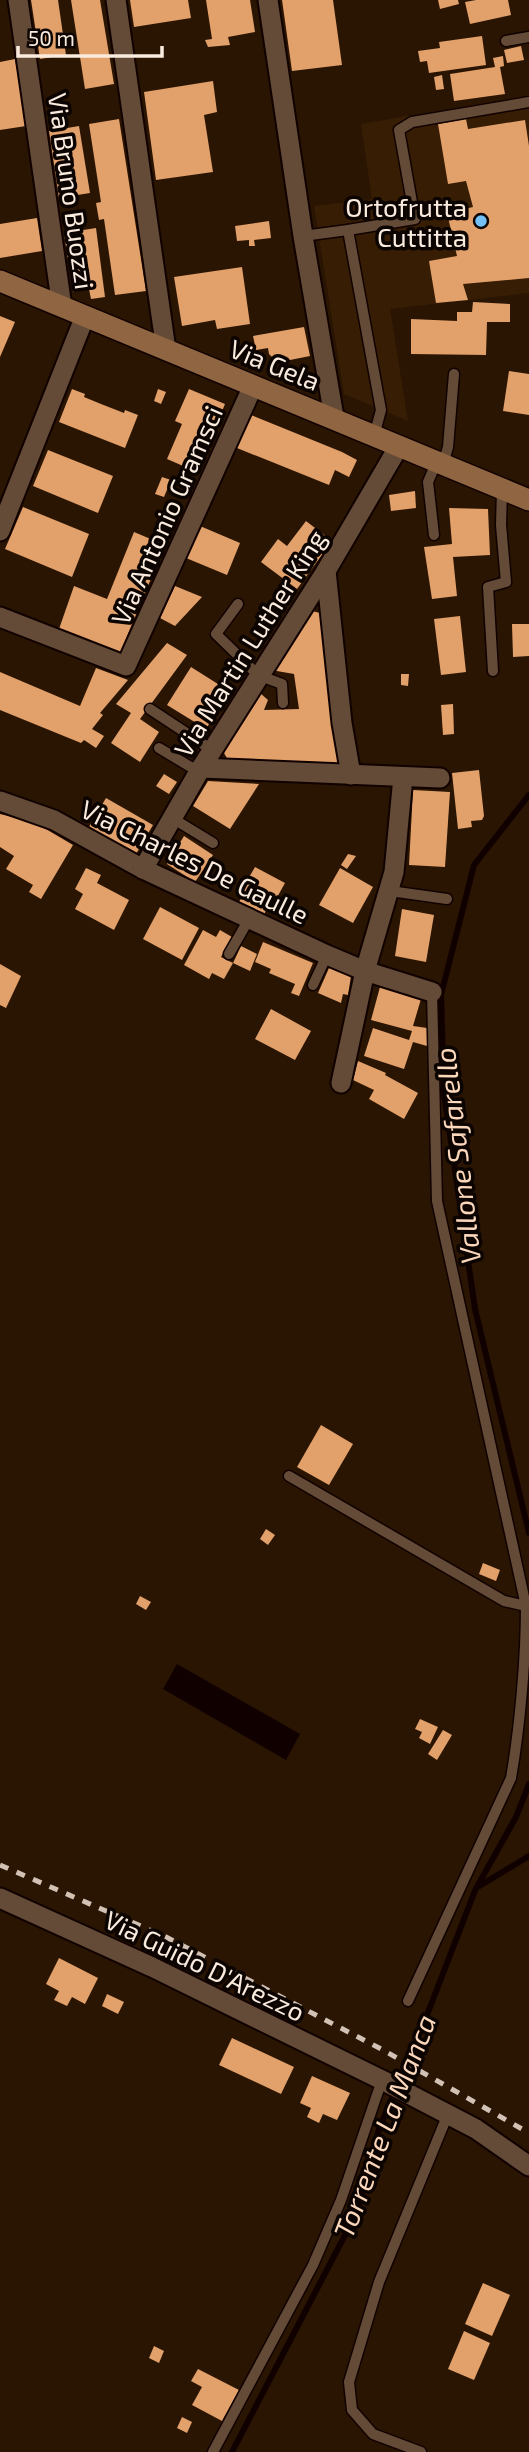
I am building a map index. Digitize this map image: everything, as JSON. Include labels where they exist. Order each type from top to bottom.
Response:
[{"type":"main road","name":"Via Gela","points":[[0,281],[529,499]]},
{"type":"street","name":"Via Bruno Buozzi","points":[[18,0],[62,307]]},
{"type":"street","points":[[116,0],[166,350]]},
{"type":"street","points":[[268,0],[303,236],[334,417]]},
{"type":"street","points":[[0,531],[85,316]]},
{"type":"street","name":"Via Antonio Gramsci","points":[[0,617],[126,666],[253,386]]},
{"type":"street","name":"Via Martin Luther King","points":[[143,869],[212,750],[326,571],[399,446]]},
{"type":"street","points":[[326,571],[342,723],[351,775]]},
{"type":"street","points":[[200,770],[440,778]]},
{"type":"street","points":[[341,1083],[365,971],[394,872],[403,777]]},
{"type":"street","name":"Via Charles De Gaulle","points":[[0,801],[54,820],[143,869],[327,955],[365,971],[432,992]]},
{"type":"street","name":"Via Guido D'Arezzo","points":[[0,1898],[152,1967],[384,2081],[476,2129],[529,2166]]},
{"type":"lane","points":[[506,41],[529,37]]},
{"type":"lane","points":[[303,236],[415,219],[399,130],[412,122],[529,102]]},
{"type":"lane","points":[[348,230],[381,410],[374,436]]},
{"type":"lane","points":[[433,534],[428,482],[448,447],[454,374]]},
{"type":"lane","points":[[493,671],[488,587],[506,582],[501,525],[502,488]]},
{"type":"lane","points":[[238,604],[216,634],[258,675],[282,684],[283,703]]},
{"type":"lane","points":[[149,709],[212,750]]},
{"type":"lane","points":[[159,748],[200,770]]},
{"type":"lane","points":[[173,818],[213,843]]},
{"type":"lane","points":[[390,891],[447,899]]},
{"type":"lane","points":[[229,954],[249,919]]},
{"type":"lane","points":[[313,985],[327,955]]},
{"type":"lane","points":[[408,2001],[511,1778],[525,1642],[526,1606],[437,1201],[432,992]]},
{"type":"lane","points":[[289,1476],[504,1601],[526,1606]]},
{"type":"lane","points":[[213,2452],[313,2264],[341,2200],[384,2081]]},
{"type":"lane","points":[[421,2452],[373,2434],[352,2410],[349,2382],[379,2282],[448,2114]]},
{"type":"shaded area","points":[[529,95],[529,293],[390,309],[408,421],[344,394],[314,206],[372,199],[361,124]]},
{"type":"shaded area","points":[[177,1664],[300,1734],[286,1760],[163,1689]]},
{"type":"building","points":[[31,0],[58,0],[66,55],[40,59]]},
{"type":"building","points":[[71,0],[100,0],[114,84],[85,89]]},
{"type":"building","points":[[130,0],[188,0],[191,18],[134,27]]},
{"type":"building","points":[[206,0],[250,0],[255,32],[228,37],[230,45],[208,47],[205,40],[212,39]]},
{"type":"building","points":[[282,0],[333,0],[342,65],[292,71]]},
{"type":"building","points":[[438,0],[458,0],[459,4],[440,9]]},
{"type":"building","points":[[508,0],[511,15],[470,24],[465,2]]},
{"type":"building","points":[[482,36],[486,65],[429,73],[427,61],[420,62],[418,51],[440,48],[439,42]]},
{"type":"building","points":[[521,46],[524,60],[507,63],[504,50]]},
{"type":"building","points":[[503,56],[504,66],[500,67],[505,94],[454,101],[450,74],[495,67],[493,58]]},
{"type":"building","points":[[15,59],[26,126],[0,130],[0,62]]},
{"type":"building","points":[[442,75],[444,89],[436,90],[434,77]]},
{"type":"building","points":[[213,81],[217,112],[204,115],[213,172],[156,180],[144,92]]},
{"type":"building","points":[[119,119],[146,291],[115,295],[104,219],[99,220],[96,203],[101,202],[89,124]]},
{"type":"building","points":[[466,119],[468,129],[525,120],[529,146],[529,278],[463,284],[468,300],[436,303],[429,261],[457,256],[447,213],[473,207],[466,181],[448,184],[438,124]]},
{"type":"building","points":[[79,126],[90,193],[59,198],[49,131]]},
{"type":"building","points":[[37,218],[42,251],[0,258],[0,224]]},
{"type":"building","points":[[269,221],[271,238],[254,240],[255,246],[249,246],[249,240],[237,241],[235,226]]},
{"type":"building","points":[[96,228],[105,297],[91,299],[89,289],[73,292],[64,233]]},
{"type":"building","points":[[242,267],[250,324],[217,329],[215,320],[182,326],[174,277]]},
{"type":"building","points":[[473,302],[510,304],[510,322],[487,322],[486,355],[411,354],[411,319],[457,321],[457,312],[472,312]]},
{"type":"building","points":[[0,316],[15,322],[0,357]]},
{"type":"building","points":[[304,327],[310,356],[285,361],[273,358],[268,348],[256,350],[253,336]]},
{"type":"building","points":[[509,371],[529,374],[529,415],[503,411]]},
{"type":"building","points":[[72,389],[101,404],[138,415],[125,448],[59,422]]},
{"type":"building","points":[[158,389],[166,392],[161,404],[154,401]]},
{"type":"building","points":[[189,389],[225,404],[197,472],[167,459],[182,424],[175,421]]},
{"type":"building","points":[[246,413],[357,460],[349,477],[335,470],[329,485],[232,446]]},
{"type":"building","points":[[48,450],[113,476],[98,513],[33,486]]},
{"type":"building","points":[[162,477],[171,480],[164,497],[155,494]]},
{"type":"building","points":[[415,491],[416,508],[391,511],[389,495]]},
{"type":"building","points":[[23,507],[89,534],[72,577],[5,549]]},
{"type":"building","points":[[449,508],[488,509],[490,555],[453,557],[457,596],[432,599],[424,547],[452,544]]},
{"type":"building","points":[[306,521],[332,541],[297,589],[261,562],[278,539],[287,546]]},
{"type":"building","points":[[200,526],[240,543],[227,575],[186,558]]},
{"type":"building","points":[[134,532],[165,545],[120,653],[59,629],[74,586],[107,599]]},
{"type":"building","points":[[175,586],[202,597],[175,626],[160,618]]},
{"type":"building","points":[[312,611],[320,613],[338,765],[228,760],[224,753],[260,693],[268,700],[264,710],[299,709],[294,674],[271,670]]},
{"type":"building","points":[[460,616],[466,672],[441,675],[434,619]]},
{"type":"building","points":[[512,624],[529,624],[529,656],[513,657]]},
{"type":"building","points":[[167,643],[187,655],[140,719],[159,732],[140,762],[111,743],[131,713],[116,704]]},
{"type":"building","points":[[191,667],[229,691],[206,729],[167,705]]},
{"type":"building","points":[[96,668],[128,680],[100,713],[103,715],[92,729],[104,736],[96,748],[84,740],[81,743],[0,710],[0,672],[80,706]]},
{"type":"building","points":[[401,674],[409,674],[408,686],[401,685]]},
{"type":"building","points":[[453,704],[454,734],[443,735],[441,705]]},
{"type":"building","points":[[479,770],[484,816],[482,820],[471,821],[472,827],[458,829],[452,773]]},
{"type":"building","points":[[164,774],[177,782],[169,794],[156,786]]},
{"type":"building","points":[[208,781],[259,784],[230,829],[193,806]]},
{"type":"building","points":[[413,790],[450,792],[445,867],[409,865]]},
{"type":"building","points":[[106,798],[153,825],[136,854],[89,827]]},
{"type":"building","points":[[0,814],[34,822],[73,845],[41,899],[29,892],[33,885],[6,869],[14,856],[0,847]]},
{"type":"building","points":[[184,836],[213,855],[195,882],[167,864]]},
{"type":"building","points":[[348,854],[356,856],[347,869],[341,865]]},
{"type":"building","points":[[255,867],[285,883],[270,910],[267,908],[264,915],[239,902],[243,895],[240,893]]},
{"type":"building","points":[[86,868],[101,875],[97,883],[129,900],[114,930],[75,909],[83,894],[75,889]]},
{"type":"building","points":[[340,868],[373,887],[353,923],[319,905]]},
{"type":"building","points":[[160,907],[199,928],[182,960],[143,939]]},
{"type":"building","points":[[402,909],[434,915],[426,962],[395,956]]},
{"type":"building","points":[[203,930],[216,937],[220,930],[232,937],[221,957],[233,963],[224,979],[212,973],[209,979],[184,965]]},
{"type":"building","points":[[263,942],[313,963],[299,996],[291,993],[295,984],[269,973],[271,969],[255,962]]},
{"type":"building","points":[[241,946],[257,954],[250,971],[233,963]]},
{"type":"building","points":[[0,964],[21,976],[6,1008],[0,1005]]},
{"type":"building","points":[[329,968],[351,976],[348,995],[343,994],[341,1003],[318,993]]},
{"type":"building","points":[[380,987],[421,999],[413,1026],[427,1028],[427,1046],[413,1042],[404,1069],[364,1056],[373,1028],[409,1040],[412,1031],[371,1020]]},
{"type":"building","points":[[271,1009],[311,1031],[295,1060],[255,1039]]},
{"type":"building","points":[[358,1061],[386,1073],[385,1075],[418,1093],[404,1119],[369,1099],[374,1090],[353,1080]]},
{"type":"building","points":[[321,1425],[353,1444],[329,1485],[297,1467]]},
{"type":"building","points":[[266,1529],[275,1535],[268,1545],[260,1539]]},
{"type":"building","points":[[483,1563],[500,1570],[496,1581],[479,1574]]},
{"type":"building","points":[[140,1596],[151,1602],[146,1610],[136,1604]]},
{"type":"building","points":[[420,1719],[438,1727],[430,1744],[419,1738],[422,1732],[415,1729]]},
{"type":"building","points":[[443,1730],[452,1735],[437,1760],[428,1754]]},
{"type":"building","points":[[59,1958],[98,1978],[85,2004],[72,1997],[67,2006],[54,2000],[59,1991],[46,1984]]},
{"type":"building","points":[[107,1994],[124,2002],[118,2014],[102,2006]]},
{"type":"building","points":[[232,2038],[294,2067],[281,2094],[219,2065]]},
{"type":"building","points":[[312,2076],[350,2093],[337,2120],[323,2114],[319,2123],[307,2117],[311,2108],[300,2103]]},
{"type":"building","points":[[483,2283],[510,2295],[492,2336],[465,2324]]},
{"type":"building","points":[[464,2331],[490,2343],[474,2380],[448,2369]]},
{"type":"building","points":[[154,2346],[164,2351],[159,2363],[149,2358]]},
{"type":"building","points":[[198,2369],[239,2390],[222,2421],[192,2405],[202,2387],[191,2381]]},
{"type":"building","points":[[182,2417],[192,2422],[187,2433],[177,2428]]},
{"type":"waterway","name":"Vallone Safarello","points":[[529,795],[474,865],[441,995],[444,1093],[475,1309],[529,1533]]},
{"type":"waterway","name":"Vallone Safarello","points":[[478,1885],[516,1817],[529,1784]]},
{"type":"waterway","name":"Torrente La Manca","points":[[232,2452],[356,2214],[379,2129],[476,1888],[529,1856]]},
{"type":"railway","points":[[0,1865],[166,1937],[383,2050],[529,2133]]},
{"type":"place","name":"Ortofrutta Cuttitta","points":[[481,221]]}]
